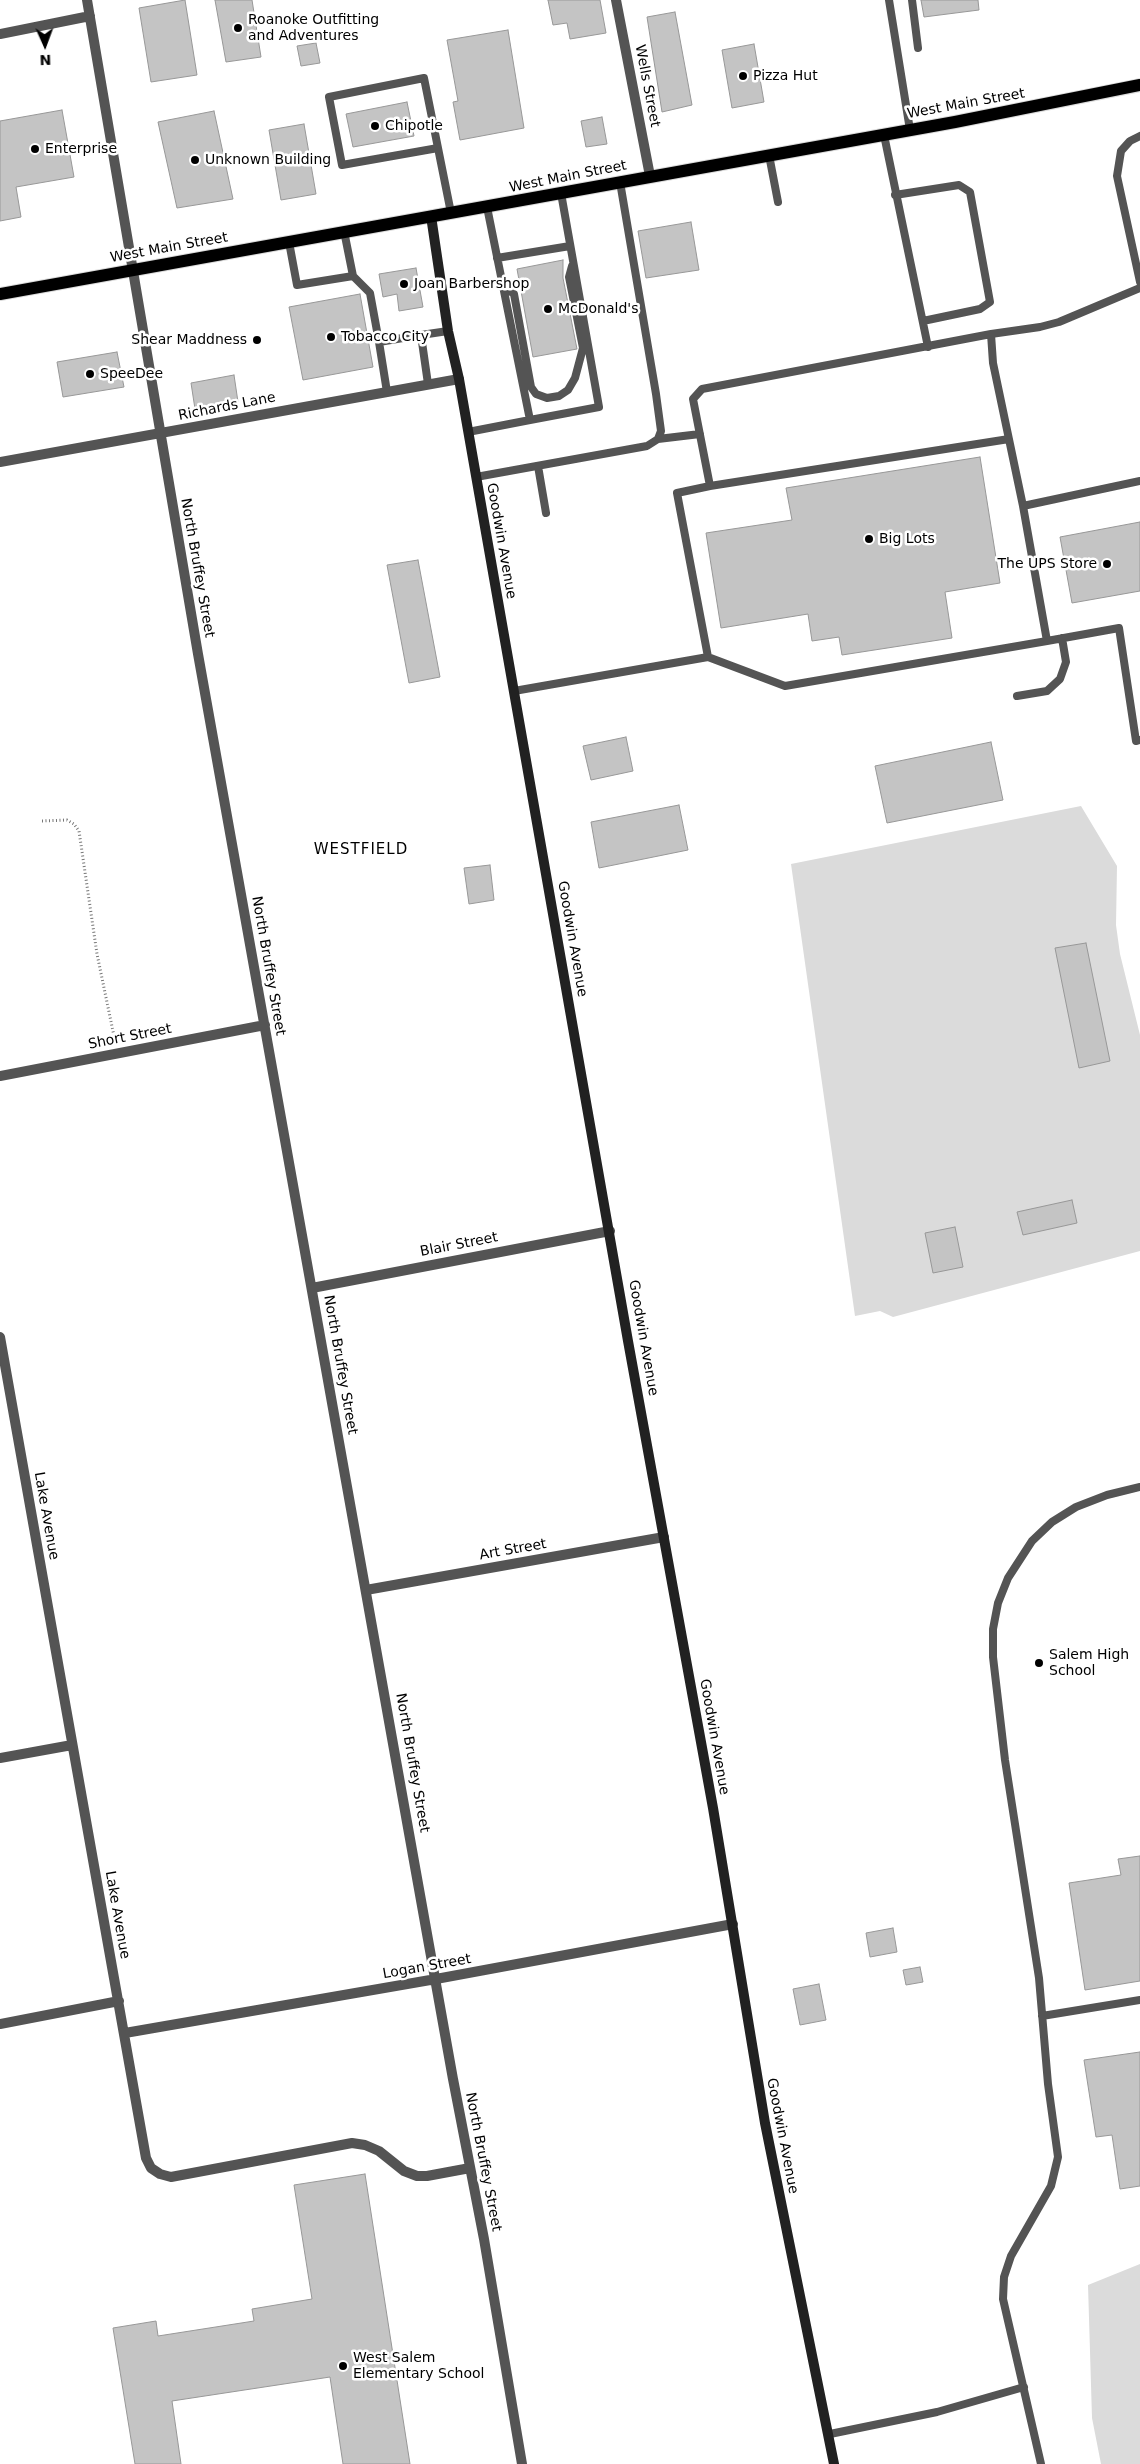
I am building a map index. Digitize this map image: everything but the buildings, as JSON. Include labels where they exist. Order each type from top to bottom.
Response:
[{"type":"main road","name":"West Main Street","points":[[0,294],[884,135],[1140,85]]},
{"type":"street","name":"North Bruffey Street","points":[[87,0],[160,433],[522,2464]]},
{"type":"street","name":"Wells Street","points":[[616,0],[650,176]]},
{"type":"street","points":[[0,34],[90,16]]},
{"type":"street","name":"Goodwin Avenue","points":[[431,216],[448,331],[459,379],[733,1924],[765,2123],[830,2434],[834,2464]]},
{"type":"street","name":"Richards Lane","points":[[0,462],[459,379]]},
{"type":"street","name":"Short Street","points":[[0,1076],[265,1026]]},
{"type":"street","name":"Blair Street","points":[[312,1288],[610,1231]]},
{"type":"street","name":"Lake Avenue","points":[[0,1336],[146,2158],[151,2168],[160,2174],[171,2177],[352,2143],[365,2145],[379,2151],[404,2171],[417,2176],[470,2168]]},
{"type":"street","name":"Art Street","points":[[366,1590],[664,1537]]},
{"type":"street","points":[[0,1758],[72,1745]]},
{"type":"street","name":"Logan Street","points":[[125,2033],[436,1980],[733,1924]]},
{"type":"street","points":[[0,2024],[119,2001]]},
{"type":"lane","points":[[890,0],[910,130]]},
{"type":"lane","points":[[912,0],[918,48]]},
{"type":"lane","points":[[438,148],[342,165],[329,96],[424,78],[438,148],[451,213]]},
{"type":"lane","points":[[884,135],[895,196],[928,347]]},
{"type":"lane","points":[[1140,136],[1130,141],[1121,151],[1117,176],[1140,282]]},
{"type":"lane","points":[[769,155],[778,202]]},
{"type":"lane","points":[[620,182],[656,394],[661,431],[658,439]]},
{"type":"lane","points":[[895,196],[959,185],[970,192],[990,302],[980,309],[923,321]]},
{"type":"lane","points":[[468,432],[599,407],[561,193]]},
{"type":"lane","points":[[487,207],[530,420]]},
{"type":"lane","points":[[344,231],[353,276],[370,293],[387,392]]},
{"type":"lane","points":[[289,242],[297,285],[353,276]]},
{"type":"lane","points":[[497,258],[570,246]]},
{"type":"lane","points":[[503,286],[514,294],[531,387],[536,394],[547,398],[559,396],[568,390],[575,378],[583,348],[570,277],[573,262]]},
{"type":"lane","points":[[710,486],[693,399],[702,389],[1059,322],[1140,288]]},
{"type":"lane","points":[[379,342],[448,331]]},
{"type":"lane","points":[[991,334],[993,363],[1023,506],[1047,641]]},
{"type":"lane","points":[[420,335],[428,384]]},
{"type":"lane","points":[[476,477],[647,446],[658,439],[700,434]]},
{"type":"lane","points":[[708,657],[677,493],[710,486],[1009,439]]},
{"type":"lane","points":[[538,466],[546,513]]},
{"type":"lane","points":[[1023,506],[1140,481]]},
{"type":"lane","points":[[514,690],[708,657],[785,686],[1119,628],[1136,741],[1140,740]]},
{"type":"lane","points":[[1017,696],[1047,690],[1060,679],[1066,662],[1062,638]]},
{"type":"lane","points":[[1041,2464],[1003,2299],[1004,2277],[1011,2256],[1051,2186],[1058,2157],[1039,1978],[992,1657],[995,1620],[998,1603],[1008,1578],[1032,1541],[1052,1522],[1076,1508],[1106,1495],[1140,1487]]},
{"type":"lane","points":[[1042,2016],[1140,2000]]},
{"type":"lane","points":[[830,2434],[937,2412],[1024,2387]]},
{"type":"path","points":[[42,821],[67,820],[74,824],[79,831],[98,954],[118,1053]]},
{"type":"shaded area","points":[[1081,806],[1117,866],[1116,925],[1120,954],[1140,1035],[1140,1251],[893,1317],[880,1311],[855,1316],[791,864]]},
{"type":"shaded area","points":[[1140,2264],[1140,2464],[1101,2464],[1092,2418],[1088,2285]]},
{"type":"place","name":"Roanoke Outfitting and Adventures","points":[[238,28]]},
{"type":"place","name":"Pizza Hut","points":[[743,76]]},
{"type":"place","name":"Chipotle","points":[[375,126]]},
{"type":"place","name":"Enterprise","points":[[35,149]]},
{"type":"place","name":"Unknown Building","points":[[195,160]]},
{"type":"place","name":"Joan Barbershop","points":[[404,284]]},
{"type":"place","name":"McDonald's","points":[[548,309]]},
{"type":"place","name":"Tobacco City","points":[[331,337]]},
{"type":"place","name":"Shear Maddness","points":[[257,340]]},
{"type":"place","name":"SpeeDee","points":[[90,374]]},
{"type":"place","name":"Big Lots","points":[[869,539]]},
{"type":"place","name":"The UPS Store","points":[[1107,564]]},
{"type":"place","name":"Salem High School","points":[[1039,1663]]},
{"type":"place","name":"West Salem Elementary School","points":[[343,2366]]},
{"type":"district","name":"WESTFIELD","points":[[361,850]]}]
